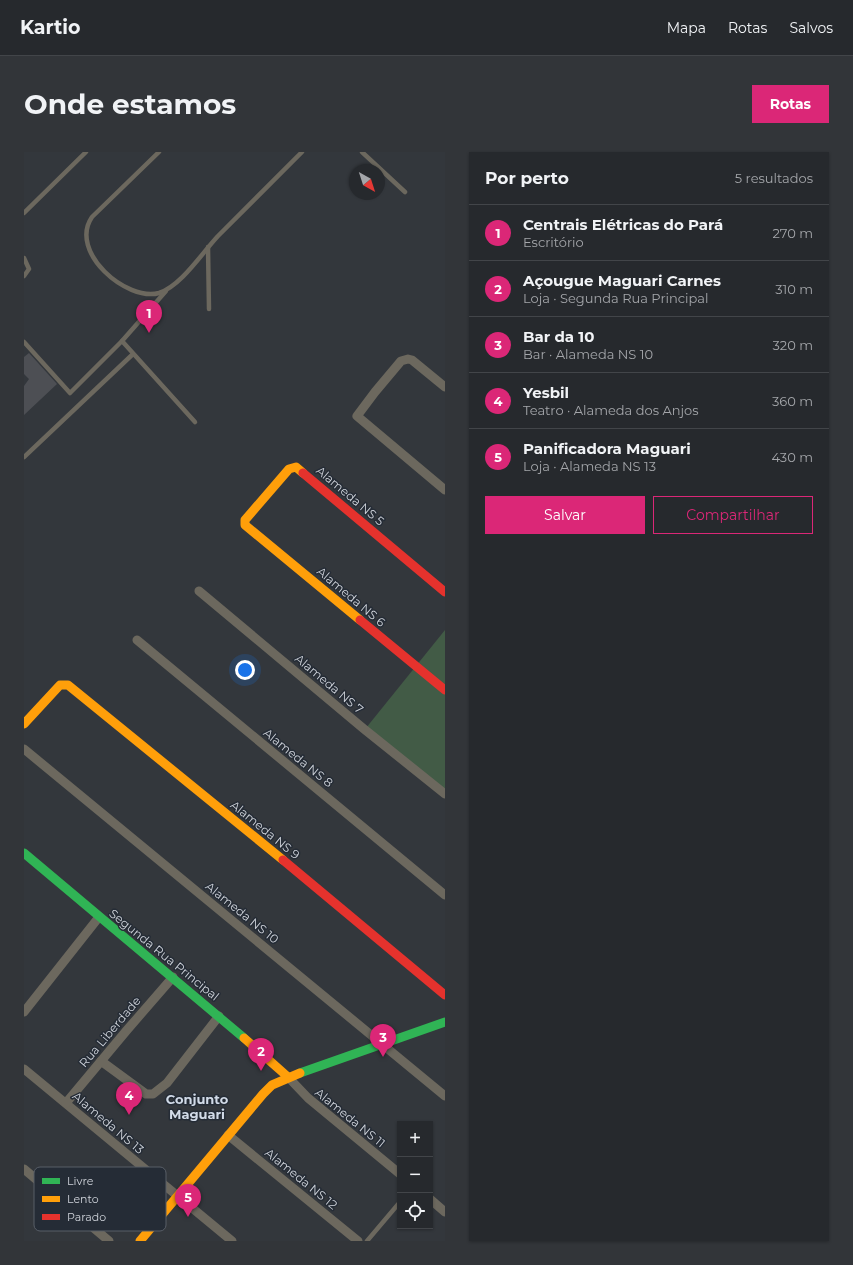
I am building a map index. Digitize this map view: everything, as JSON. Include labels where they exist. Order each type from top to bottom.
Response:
[{"type":"street","points":[[445,387],[412,360],[405,359],[396,367],[358,414],[359,419],[445,490]]},
{"type":"street","name":"Alameda NS 5","points":[[245,520],[289,469],[296,467],[445,592]]},
{"type":"street","name":"Alameda NS 6","points":[[245,520],[246,525],[445,690]]},
{"type":"street","name":"Alameda NS 7","points":[[199,591],[364,729],[445,794]]},
{"type":"street","name":"Alameda NS 8","points":[[137,640],[445,895]]},
{"type":"street","name":"Alameda NS 9","points":[[24,724],[60,685],[68,685],[355,919],[445,995]]},
{"type":"street","name":"Alameda NS 10","points":[[24,749],[445,1096]]},
{"type":"street","name":"Segunda Rua Principal","points":[[24,853],[99,918],[219,1016],[288,1077]]},
{"type":"street","points":[[24,1012],[99,918]]},
{"type":"street","name":"Rua Liberdade","points":[[66,1103],[101,1060],[173,978]]},
{"type":"street","points":[[101,1060],[146,1094],[154,1094],[166,1083],[219,1016]]},
{"type":"street","points":[[166,1210],[267,1089],[288,1077],[445,1022]]},
{"type":"street","name":"Alameda NS 13","points":[[24,1069],[143,1167]]},
{"type":"street","name":"Alameda NS 11","points":[[288,1077],[308,1098],[397,1172]]},
{"type":"street","name":"Alameda NS 12","points":[[228,1135],[358,1241]]},
{"type":"street","points":[[24,1169],[34,1177]]},
{"type":"street","name":"Alameda NS 13","points":[[166,1186],[232,1241]]},
{"type":"street","points":[[433,1202],[445,1212]]},
{"type":"street","points":[[97,1231],[109,1241]]},
{"type":"street","points":[[140,1241],[148,1231]]},
{"type":"lane","points":[[24,213],[86,152]]},
{"type":"lane","points":[[158,152],[92,217],[87,224],[86,238],[90,251],[97,262],[113,279],[124,286],[151,294],[167,289]]},
{"type":"lane","points":[[24,342],[70,393],[121,343],[167,289],[178,281],[208,247],[302,152]]},
{"type":"lane","points":[[362,152],[405,192]]},
{"type":"lane","points":[[208,247],[209,309]]},
{"type":"lane","points":[[24,258],[29,269],[24,276]]},
{"type":"lane","points":[[121,343],[133,354],[195,422]]},
{"type":"lane","points":[[24,457],[133,354]]},
{"type":"lane","points":[[367,1241],[397,1206]]},
{"type":"green space","points":[[445,630],[445,793],[366,728]]},
{"type":"building","points":[[29,353],[57,384],[24,415],[24,386],[29,379],[24,374],[24,357]]},
{"type":"traffic: fast","points":[[24,853],[244,1038]]},
{"type":"traffic: fast","points":[[300,1073],[445,1022]]},
{"type":"traffic: slow","points":[[303,473],[296,467],[289,469],[245,520],[245,525],[360,620]]},
{"type":"traffic: slow","points":[[24,724],[60,685],[68,685],[283,860]]},
{"type":"traffic: slow","points":[[244,1038],[288,1077]]},
{"type":"traffic: slow","points":[[166,1210],[263,1094],[272,1085],[300,1073]]},
{"type":"traffic: slow","points":[[140,1241],[148,1231]]},
{"type":"traffic: jam","points":[[303,473],[445,592]]},
{"type":"traffic: jam","points":[[360,620],[445,690]]},
{"type":"traffic: jam","points":[[283,860],[445,995]]},
{"type":"place","name":"Centrais Elétricas do Pará","points":[[149,333]]},
{"type":"place","name":"Bar da 10","points":[[383,1057]]},
{"type":"place","name":"Açougue Maguari Carnes","points":[[261,1071]]},
{"type":"place","name":"Yesbil","points":[[129,1115]]},
{"type":"place","name":"Panificadora Maguari","points":[[188,1217]]},
{"type":"district","name":"Conjunto Maguari","points":[[197,1106]]}]
